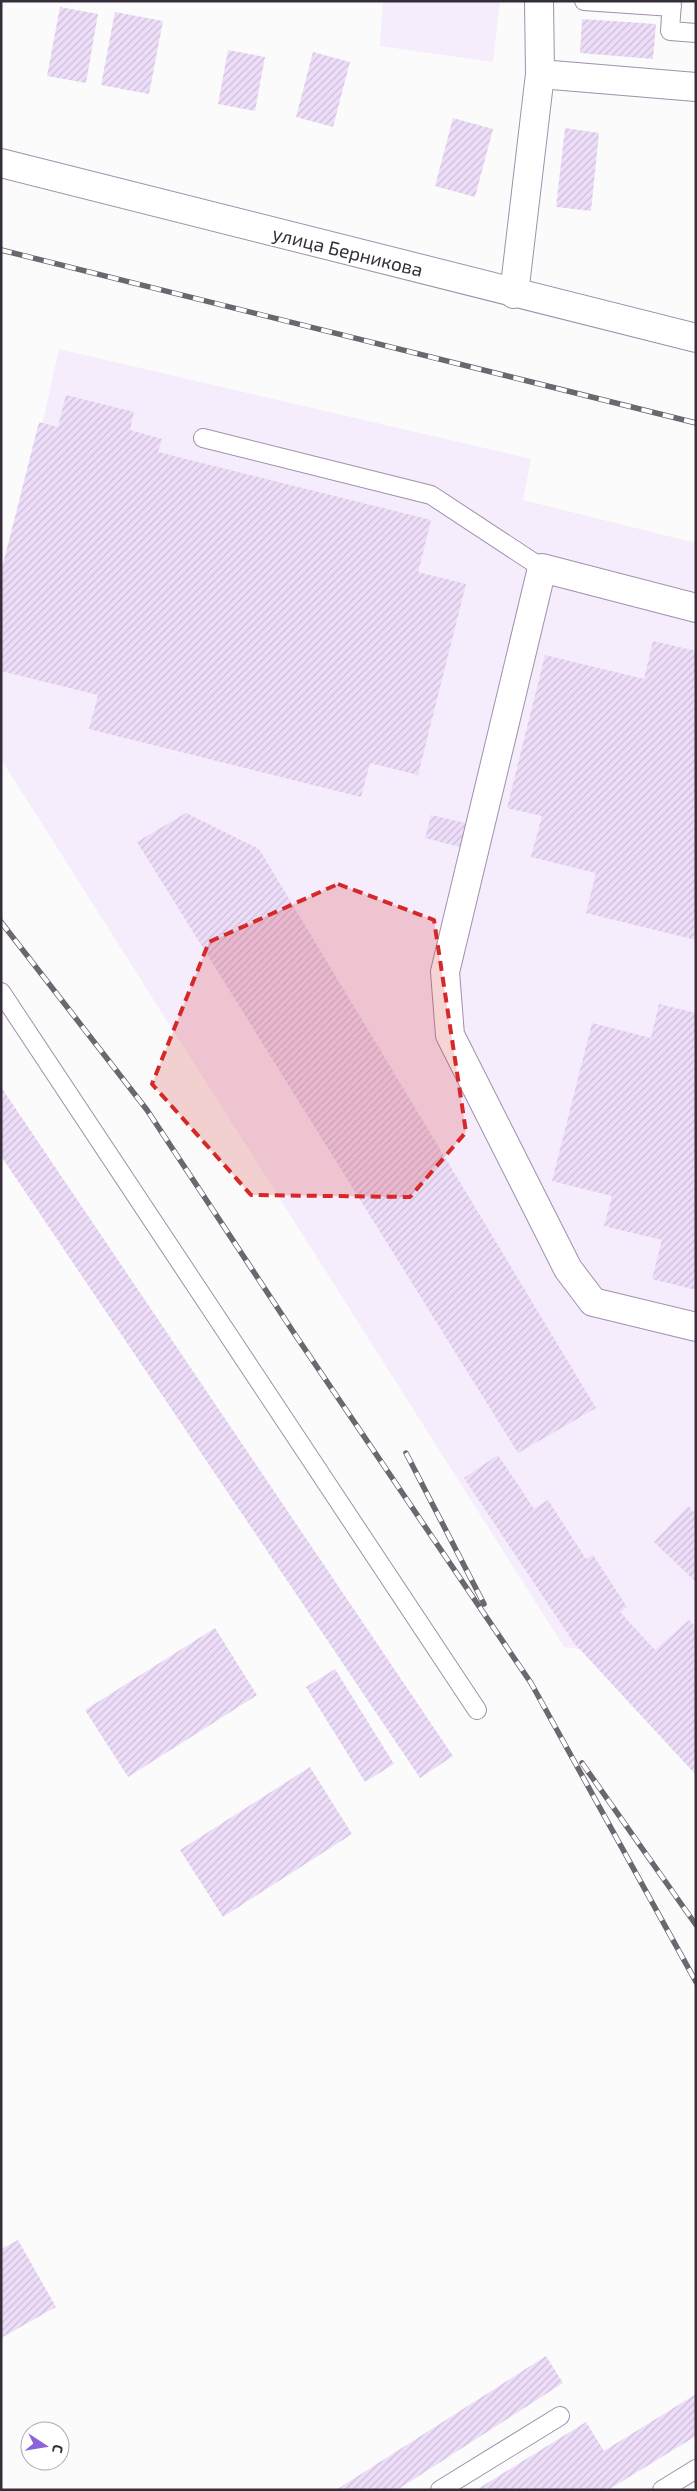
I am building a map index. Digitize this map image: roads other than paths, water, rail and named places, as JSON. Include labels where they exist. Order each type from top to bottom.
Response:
[{"type":"street","points":[[514,294],[540,74],[539,1]]},
{"type":"street","points":[[540,74],[696,87]]},
{"type":"street","name":"улица Берникова","points":[[1,163],[514,294],[696,338]]},
{"type":"street","points":[[696,608],[542,568],[445,972],[450,1035],[568,1269],[593,1302],[696,1327]]},
{"type":"lane","points":[[584,1],[672,4],[670,31],[696,33]]},
{"type":"lane","points":[[204,438],[431,494],[542,568]]},
{"type":"lane","points":[[1,992],[477,1710]]},
{"type":"lane","points":[[440,2490],[560,2416]]},
{"type":"lane","points":[[662,2490],[696,2469]]},
{"type":"railway","points":[[1,250],[696,423]]},
{"type":"railway","points":[[1,922],[147,1110],[294,1333],[531,1683],[696,1982]]},
{"type":"railway","points":[[406,1453],[484,1604]]},
{"type":"railway","points":[[582,1763],[696,1925]]}]
